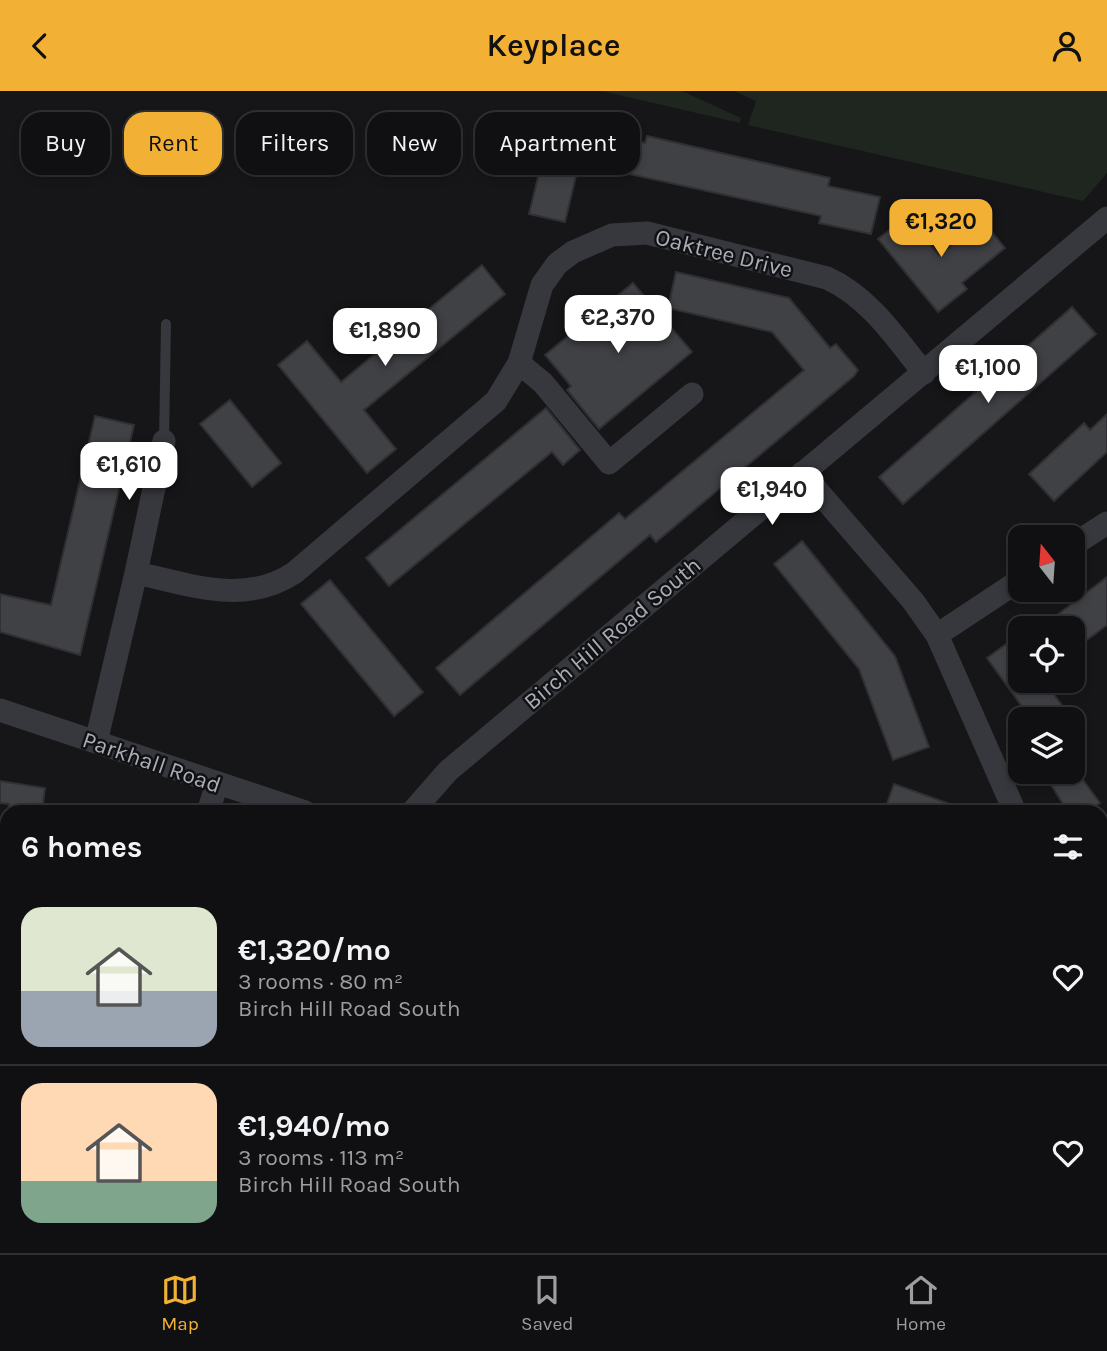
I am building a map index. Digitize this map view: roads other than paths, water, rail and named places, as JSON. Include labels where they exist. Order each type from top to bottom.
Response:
[{"type":"street","name":"Birch Hill Road South","points":[[418,805],[448,771],[1107,218]]},
{"type":"street","name":"Oaktree Drive","points":[[136,573],[240,592],[260,589],[286,579],[485,413],[509,383],[519,363],[538,293],[551,271],[573,252],[612,235],[658,235],[835,282],[875,313],[924,373]]},
{"type":"street","points":[[519,363],[543,383],[609,463],[692,394]]},
{"type":"street","points":[[96,742],[164,441]]},
{"type":"street","points":[[802,473],[913,601],[937,635],[1011,805]]},
{"type":"street","points":[[1085,537],[1107,523]]},
{"type":"street","points":[[937,635],[1008,588]]},
{"type":"street","name":"Parkhall Road","points":[[0,710],[283,805]]},
{"type":"street","points":[[210,805],[217,784]]},
{"type":"lane","points":[[164,441],[166,324]]}]
